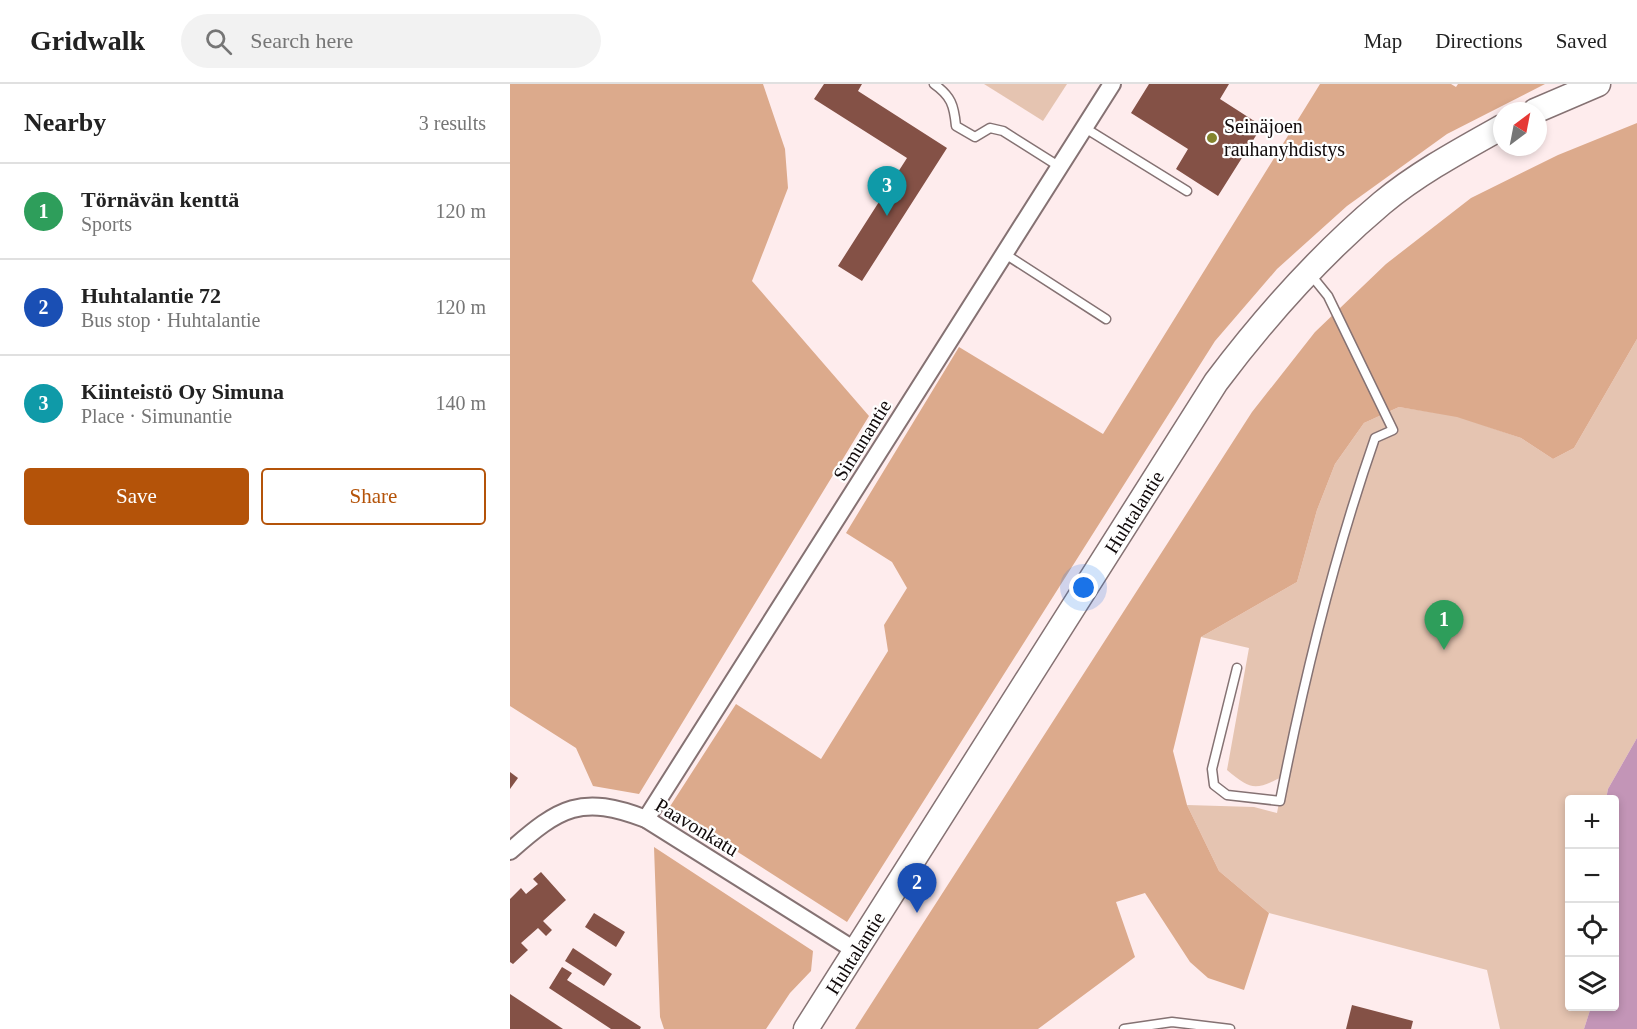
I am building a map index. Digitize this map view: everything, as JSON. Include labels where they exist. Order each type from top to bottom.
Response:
[{"type":"main road","points":[[1547,106],[1598,84]]},
{"type":"main road","name":"Huhtalantie","points":[[806,1029],[1216,382],[1255,330],[1308,272],[1383,202],[1443,160],[1493,132]]},
{"type":"street","name":"Simunantie","points":[[646,819],[1112,84]]},
{"type":"street","name":"Paavonkatu","points":[[510,851],[539,825],[562,812],[586,805],[615,807],[646,819],[856,951]]},
{"type":"lane","points":[[934,84],[946,92],[953,103],[956,126],[975,137],[990,128],[1003,130],[1060,167]]},
{"type":"lane","points":[[1085,128],[1187,191]]},
{"type":"lane","points":[[1005,254],[1106,319]]},
{"type":"lane","points":[[1237,668],[1212,769],[1214,785],[1227,795],[1280,801],[1297,714],[1350,509],[1375,438],[1393,430],[1328,296],[1308,272]]},
{"type":"lane","points":[[1124,1029],[1172,1022],[1230,1029]]},
{"type":"shaded area","points":[[510,84],[763,84],[785,149],[788,188],[752,281],[869,416],[639,794],[593,786],[576,748],[510,706]]},
{"type":"shaded area","points":[[984,84],[1067,84],[1043,121]]},
{"type":"shaded area","points":[[1320,84],[1451,84],[1456,87],[1458,84],[1545,84],[1510,102],[1493,102],[1493,111],[1447,134],[1347,206],[1277,269],[1215,341],[847,922],[669,808],[736,704],[821,759],[888,651],[884,625],[907,588],[892,562],[846,533],[959,347],[1103,434]]},
{"type":"shaded area","points":[[1637,123],[1637,339],[1574,448],[1553,459],[1521,438],[1457,417],[1399,407],[1364,423],[1335,464],[1317,510],[1297,582],[1201,637],[1173,751],[1187,805],[1219,871],[1269,913],[1244,990],[1208,978],[1190,962],[1145,893],[1116,902],[1135,957],[1038,1029],[855,1029],[1252,412],[1315,332],[1386,264],[1471,198],[1558,155]]},
{"type":"shaded area","points":[[1637,339],[1637,738],[1607,795],[1565,795],[1565,1011],[1590,1011],[1584,1029],[1500,1029],[1487,970],[1269,913],[1219,871],[1187,805],[1254,807],[1277,813],[1284,776],[1260,786],[1254,786],[1242,782],[1227,770],[1249,648],[1201,637],[1297,582],[1317,510],[1335,464],[1364,423],[1399,407],[1457,416],[1521,438],[1553,459],[1574,448]]},
{"type":"shaded area","points":[[1637,738],[1637,1029],[1584,1029],[1590,1011],[1619,1011],[1619,795],[1607,795]]},
{"type":"shaded area","points":[[654,847],[813,951],[811,971],[790,993],[766,1029],[664,1029],[660,1017]]},
{"type":"building","points":[[824,84],[862,84],[858,91],[947,148],[862,281],[838,266],[907,158],[814,99]]},
{"type":"building","name":"Seinäjoen rauhanyhdistys","points":[[1149,84],[1229,84],[1220,99],[1262,126],[1218,196],[1176,169],[1188,149],[1131,113]]},
{"type":"building","points":[[510,772],[518,778],[510,789]]},
{"type":"building","points":[[541,872],[566,900],[543,921],[552,930],[546,936],[538,928],[521,943],[528,950],[513,964],[510,962],[510,899],[521,888],[526,894],[538,884],[533,879]]},
{"type":"building","points":[[594,913],[625,932],[616,947],[585,927]]},
{"type":"building","points":[[573,948],[612,974],[604,986],[565,961]]},
{"type":"building","points":[[562,967],[572,973],[567,980],[641,1027],[640,1029],[611,1029],[549,988]]},
{"type":"building","points":[[510,994],[563,1029],[510,1029]]},
{"type":"building","points":[[1352,1005],[1413,1021],[1411,1029],[1346,1029]]},
{"type":"place","name":"Seinäjoen rauhanyhdistys","points":[[1212,138]]},
{"type":"place","name":"Kiinteistö Oy Simuna","points":[[887,216]]},
{"type":"place","name":"Törnävän kenttä","points":[[1444,650]]},
{"type":"place","name":"Huhtalantie 72","points":[[917,913]]}]
